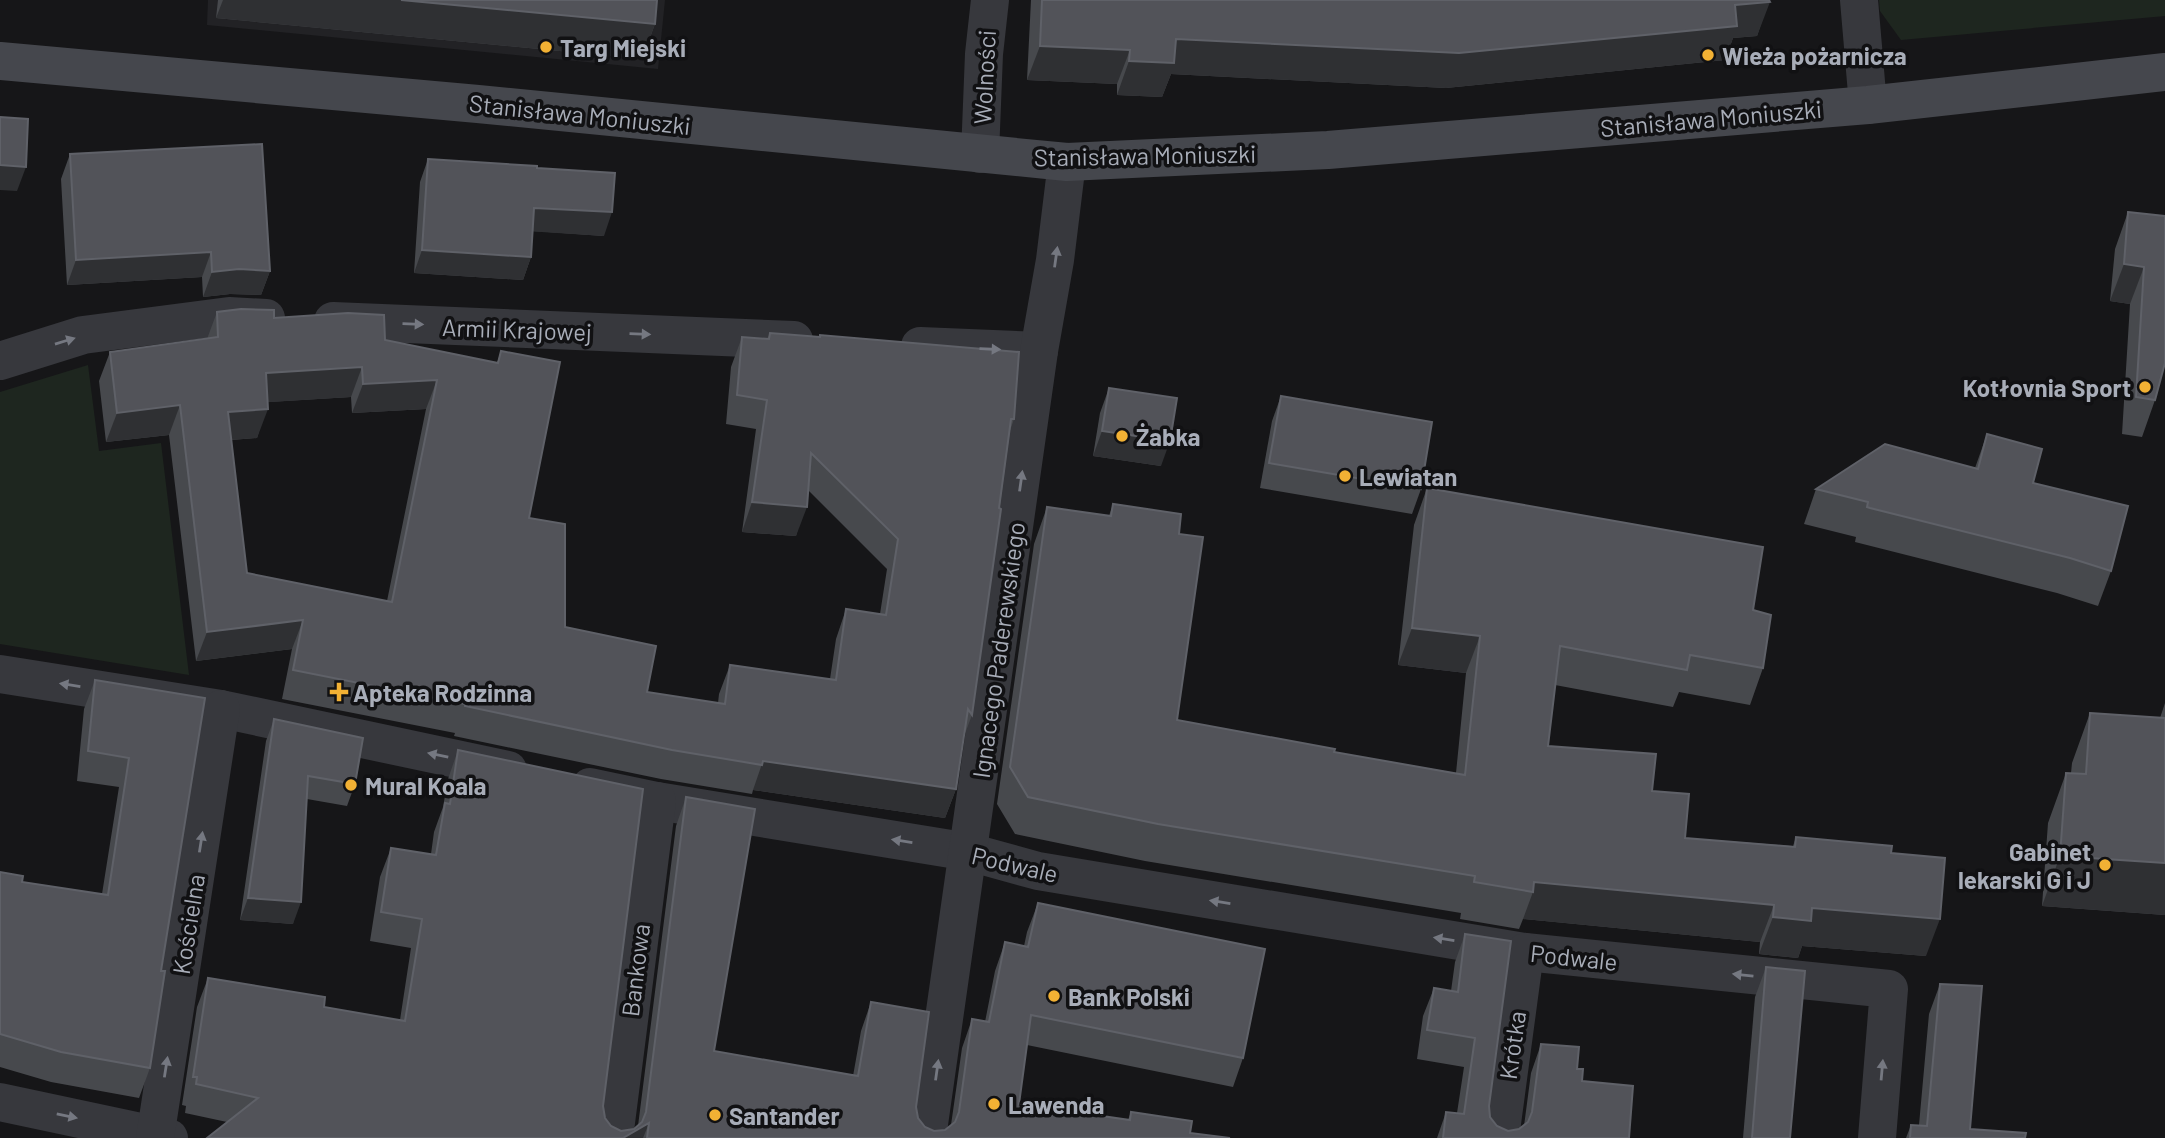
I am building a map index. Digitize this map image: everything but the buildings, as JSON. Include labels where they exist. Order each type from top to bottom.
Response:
[{"type":"street","name":"Wolności","points":[[980,154],[984,54],[990,0]]},
{"type":"street","points":[[1859,0],[1868,106]]},
{"type":"street","name":"Stanisława Moniuszki","points":[[0,61],[478,104],[1067,162],[1328,150],[1868,106],[2165,72]]},
{"type":"street","name":"Ignacego Paderewskiego","points":[[927,1138],[1067,162]]},
{"type":"street","name":"Armii Krajowej","points":[[0,361],[83,335],[229,316],[834,342]]},
{"type":"street","points":[[888,344],[1039,351]]},
{"type":"street","name":"Podwale","points":[[0,674],[222,709],[657,801],[969,852],[1038,872],[1525,952],[1889,989],[1877,1138]]},
{"type":"street","name":"Kościelna","points":[[160,1137],[222,709]]},
{"type":"street","name":"Bankowa","points":[[614,1138],[657,801]]},
{"type":"street","name":"Krótka","points":[[1500,1138],[1525,952]]},
{"type":"street","points":[[0,1102],[160,1137]]},
{"type":"shaded area","name":"Targ Miejski","points":[[208,0],[665,0],[658,69],[207,25]]},
{"type":"shaded area","points":[[1879,0],[2165,0],[2165,16],[1901,40],[1880,11]]},
{"type":"shaded area","points":[[88,365],[99,451],[161,443],[189,675],[0,644],[0,392]]},
{"type":"place","name":"Targ Miejski","points":[[546,47]]},
{"type":"place","name":"Wieża pożarnicza","points":[[1708,55]]},
{"type":"place","name":"Kotłovnia Sport","points":[[2145,387]]},
{"type":"place","name":"Żabka","points":[[1122,436]]},
{"type":"place","name":"Lewiatan","points":[[1345,476]]},
{"type":"place","name":"Apteka Rodzinna","points":[[339,692]]},
{"type":"place","name":"Mural Koala","points":[[351,785]]},
{"type":"place","name":"Gabinet lekarski G i J","points":[[2105,865]]},
{"type":"place","name":"Bank Polski","points":[[1054,996]]},
{"type":"place","name":"Lawenda","points":[[994,1104]]},
{"type":"place","name":"Santander","points":[[715,1115]]}]
